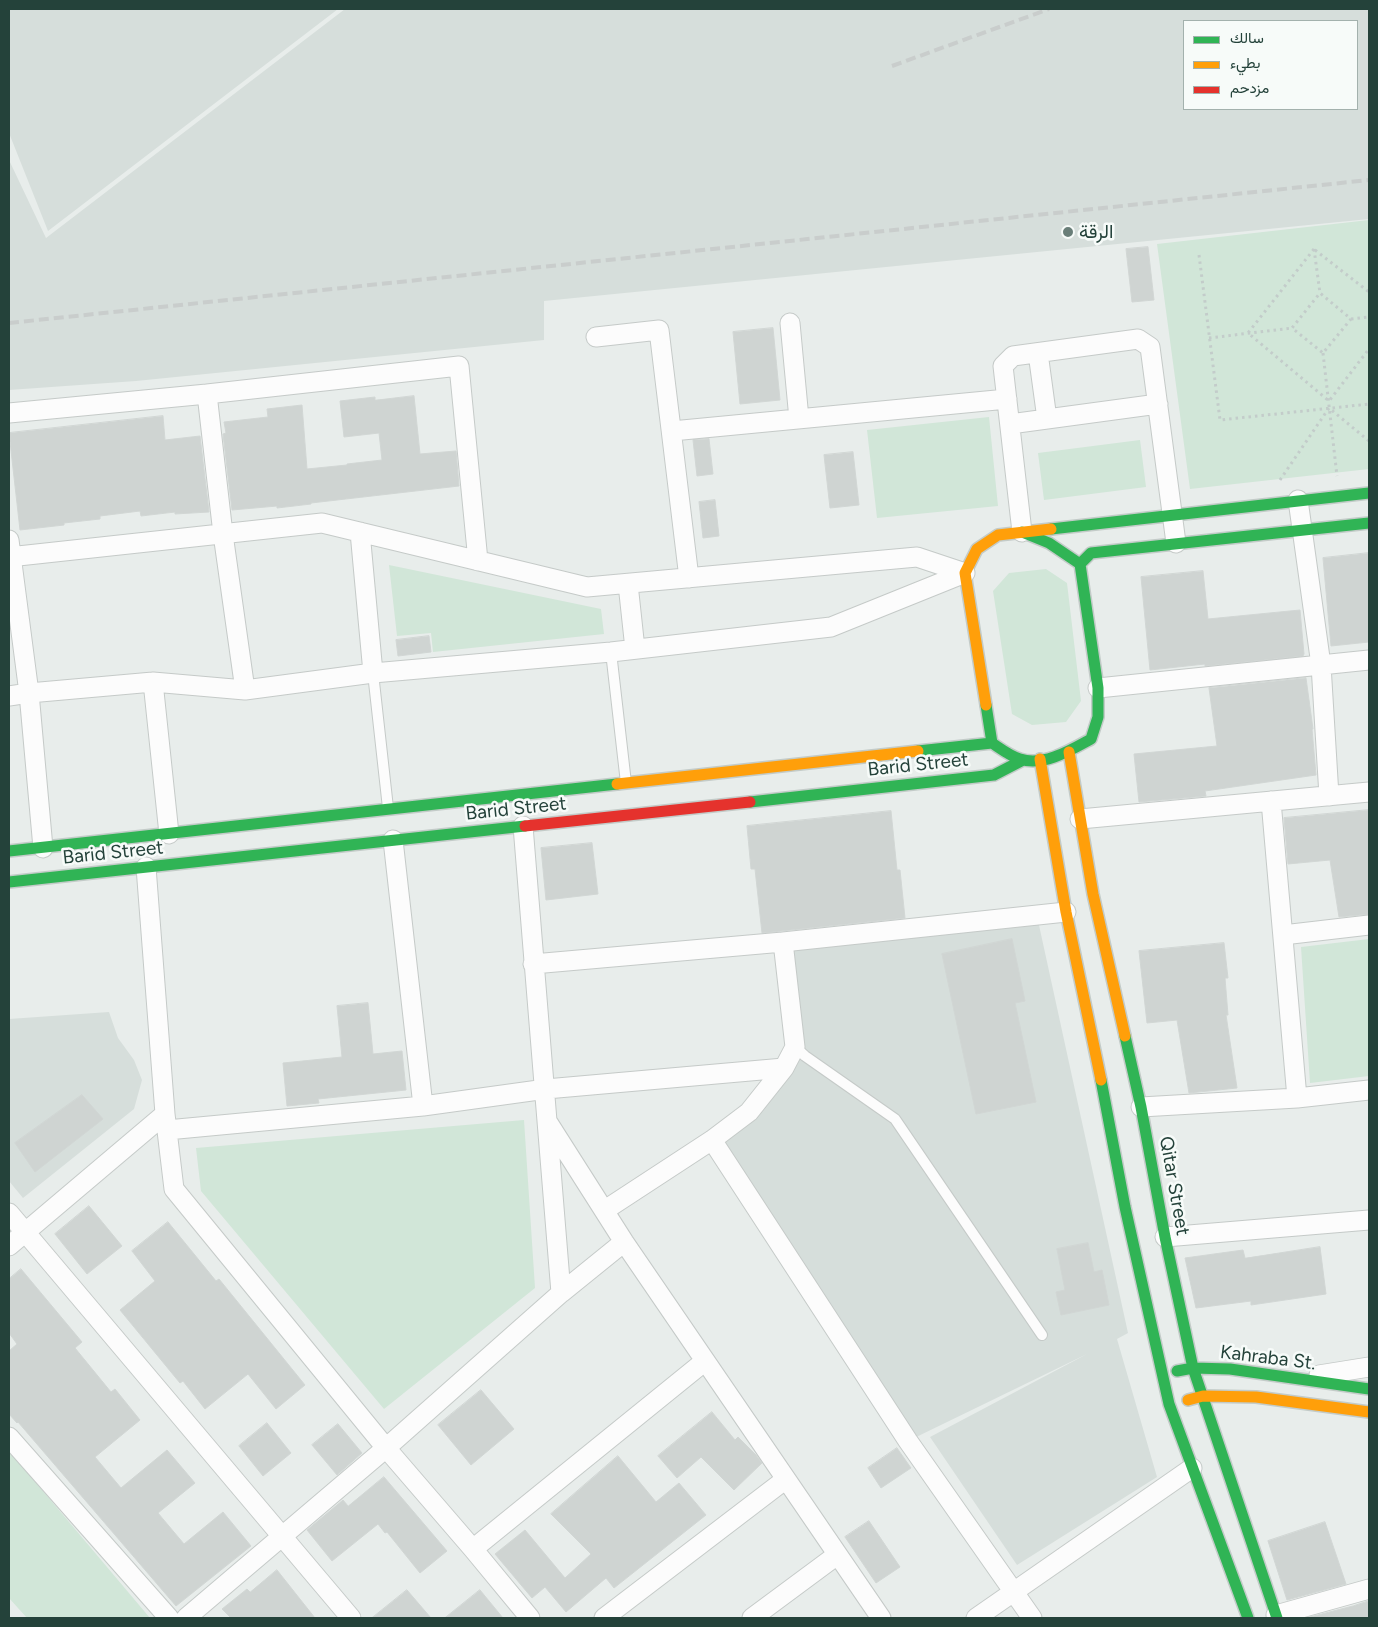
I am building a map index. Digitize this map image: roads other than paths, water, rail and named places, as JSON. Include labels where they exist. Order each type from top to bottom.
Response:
[{"type":"main road","points":[[1022,532],[1049,543],[1080,564],[1098,688],[1098,717],[1090,739],[1069,752],[1040,759],[1023,760],[992,743],[965,573],[977,549],[998,535],[1022,532],[1173,514],[1369,493]]},
{"type":"main road","points":[[1080,564],[1091,553],[1369,523]]},
{"type":"main road","name":"Barid Street","points":[[9,851],[992,743]]},
{"type":"main road","name":"Qitar Street","points":[[1069,752],[1093,894],[1131,1083],[1141,1107],[1154,1198],[1165,1236],[1193,1368],[1277,1617]]},
{"type":"main road","points":[[1040,759],[1066,912],[1107,1089],[1169,1404],[1248,1618]]},
{"type":"main road","name":"Barid Street","points":[[9,882],[994,775],[1023,760]]},
{"type":"main road","name":"Kahraba St.","points":[[1162,1374],[1193,1368],[1230,1369],[1369,1389]]},
{"type":"main road","points":[[1169,1404],[1203,1396],[1256,1397],[1369,1412]]},
{"type":"street","points":[[790,323],[799,419]]},
{"type":"street","points":[[596,337],[659,330],[689,578]]},
{"type":"street","points":[[1022,532],[1003,366],[1013,356],[1138,339],[1150,347],[1176,543]]},
{"type":"street","points":[[1038,352],[1047,419]]},
{"type":"street","points":[[9,412],[207,394],[459,366],[478,561]]},
{"type":"street","points":[[207,394],[223,534],[245,690]]},
{"type":"street","points":[[672,431],[1007,399]]},
{"type":"street","points":[[1010,424],[1158,404]]},
{"type":"street","points":[[1298,500],[1320,665],[1329,796]]},
{"type":"street","points":[[44,848],[29,693],[9,551],[223,534],[322,523],[588,587],[917,557],[965,573]]},
{"type":"street","points":[[360,532],[373,673]]},
{"type":"street","points":[[9,696],[153,682],[245,690],[373,673],[635,650],[831,628],[965,573]]},
{"type":"street","points":[[628,584],[635,650]]},
{"type":"street","points":[[1098,688],[1369,660]]},
{"type":"street","points":[[153,682],[169,834]]},
{"type":"street","points":[[1080,820],[1369,792]]},
{"type":"street","points":[[1270,801],[1297,1098]]},
{"type":"street","points":[[523,826],[533,964],[546,1089],[561,1293]]},
{"type":"street","points":[[393,840],[423,1106]]},
{"type":"street","points":[[146,867],[166,1122],[174,1189],[386,1448],[530,1618]]},
{"type":"street","points":[[533,964],[783,942],[1066,912]]},
{"type":"street","points":[[1283,935],[1369,925]]},
{"type":"street","points":[[605,1210],[712,1140],[749,1112],[784,1068],[795,1047],[783,942]]},
{"type":"street","points":[[9,1246],[166,1122],[423,1106],[546,1089],[784,1068]]},
{"type":"street","points":[[1141,1107],[1297,1098],[1369,1090]]},
{"type":"street","points":[[547,1121],[624,1242],[881,1618]]},
{"type":"street","points":[[712,1140],[908,1441],[1032,1618]]},
{"type":"street","points":[[9,1213],[351,1618]]},
{"type":"street","points":[[1165,1236],[1369,1220]]},
{"type":"street","points":[[186,1618],[386,1448],[561,1293],[624,1242]]},
{"type":"street","points":[[473,1549],[705,1361]]},
{"type":"street","points":[[1300,1378],[1369,1367]]},
{"type":"street","points":[[9,1437],[169,1618]]},
{"type":"street","points":[[976,1618],[1192,1468]]},
{"type":"street","points":[[604,1618],[786,1479]]},
{"type":"street","points":[[752,1618],[837,1555]]},
{"type":"street","points":[[1277,1617],[1369,1589]]},
{"type":"lane","points":[[611,652],[626,784]]},
{"type":"lane","points":[[373,673],[388,809]]},
{"type":"lane","points":[[795,1047],[895,1119],[1042,1335]]},
{"type":"railway","points":[[892,66],[1049,9]]},
{"type":"railway","points":[[9,323],[1369,180]]},
{"type":"place","name":"الرقة","points":[[1068,232]]}]
